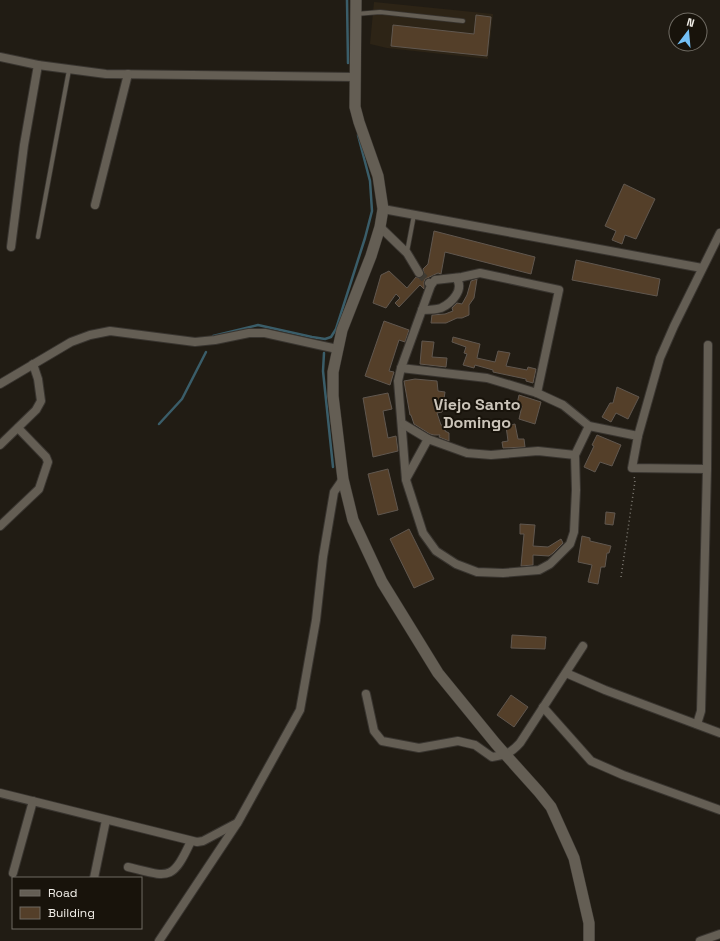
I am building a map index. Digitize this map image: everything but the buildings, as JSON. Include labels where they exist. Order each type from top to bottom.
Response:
[{"type":"street","points":[[356,0],[355,107],[378,176],[382,209],[380,227],[371,256],[342,330],[337,349],[334,372],[333,396],[343,479],[353,520],[382,582],[438,673],[496,744],[551,807],[574,858],[589,923],[589,941]]},
{"type":"street","points":[[0,57],[69,70],[106,74],[355,77]]},
{"type":"street","points":[[12,247],[24,145],[38,65]]},
{"type":"street","points":[[95,205],[128,74]]},
{"type":"street","points":[[382,209],[702,268]]},
{"type":"street","points":[[380,227],[407,253],[419,273]]},
{"type":"street","points":[[707,469],[632,468],[638,436],[660,358],[702,268],[717,246],[720,233]]},
{"type":"street","points":[[537,393],[559,290],[480,273],[456,278],[435,280],[430,284],[398,380],[406,480],[423,533],[436,551],[456,564],[476,572],[539,570],[550,564],[570,544],[574,532],[576,490],[575,455],[588,426]]},
{"type":"street","points":[[422,310],[442,308],[453,299],[459,291],[459,281],[456,278]]},
{"type":"street","points":[[0,384],[71,342],[90,334],[110,331],[195,342],[215,340],[249,333],[265,333],[337,349]]},
{"type":"street","points":[[697,724],[701,711],[707,469],[708,345]]},
{"type":"street","points":[[0,446],[36,410],[41,401],[38,379],[33,364]]},
{"type":"street","points":[[401,368],[487,378],[537,393],[562,405],[588,426],[638,436]]},
{"type":"street","points":[[402,424],[428,439],[467,453],[491,455],[538,451],[575,455]]},
{"type":"street","points":[[0,526],[38,489],[48,462],[46,457],[18,428]]},
{"type":"street","points":[[406,480],[428,439]]},
{"type":"street","points":[[159,941],[238,822],[300,710],[316,620],[323,557],[334,492],[343,479]]},
{"type":"street","points":[[366,694],[374,731],[382,740],[419,748],[458,741],[475,745],[492,757],[506,754],[512,751],[520,743],[583,646]]},
{"type":"street","points":[[566,672],[605,690],[720,733]]},
{"type":"street","points":[[543,707],[591,761],[623,775],[720,810]]},
{"type":"street","points":[[0,793],[197,842],[202,841],[238,822]]},
{"type":"street","points":[[13,873],[33,801]]},
{"type":"street","points":[[94,877],[106,820]]},
{"type":"street","points":[[128,867],[156,874],[171,872],[176,868],[191,841]]},
{"type":"street","points":[[700,941],[720,934]]},
{"type":"lane","points":[[356,14],[380,12],[463,21]]},
{"type":"lane","points":[[38,237],[69,70]]},
{"type":"lane","points":[[407,253],[414,215]]},
{"type":"path","points":[[622,577],[635,481],[632,468]]},
{"type":"shaded area","points":[[374,2],[493,14],[488,59],[387,48],[370,44]]},
{"type":"waterway","points":[[347,0],[348,63]]},
{"type":"waterway","points":[[213,336],[258,325],[312,337],[325,339],[331,337],[336,329],[372,211],[370,181],[358,135]]},
{"type":"waterway","points":[[159,424],[182,399],[206,352]]},
{"type":"waterway","points":[[324,353],[323,371],[333,467]]},
{"type":"tunnel","points":[[419,273],[429,283]]},
{"type":"district","name":"Viejo Santo Domingo","points":[[477,413]]}]
